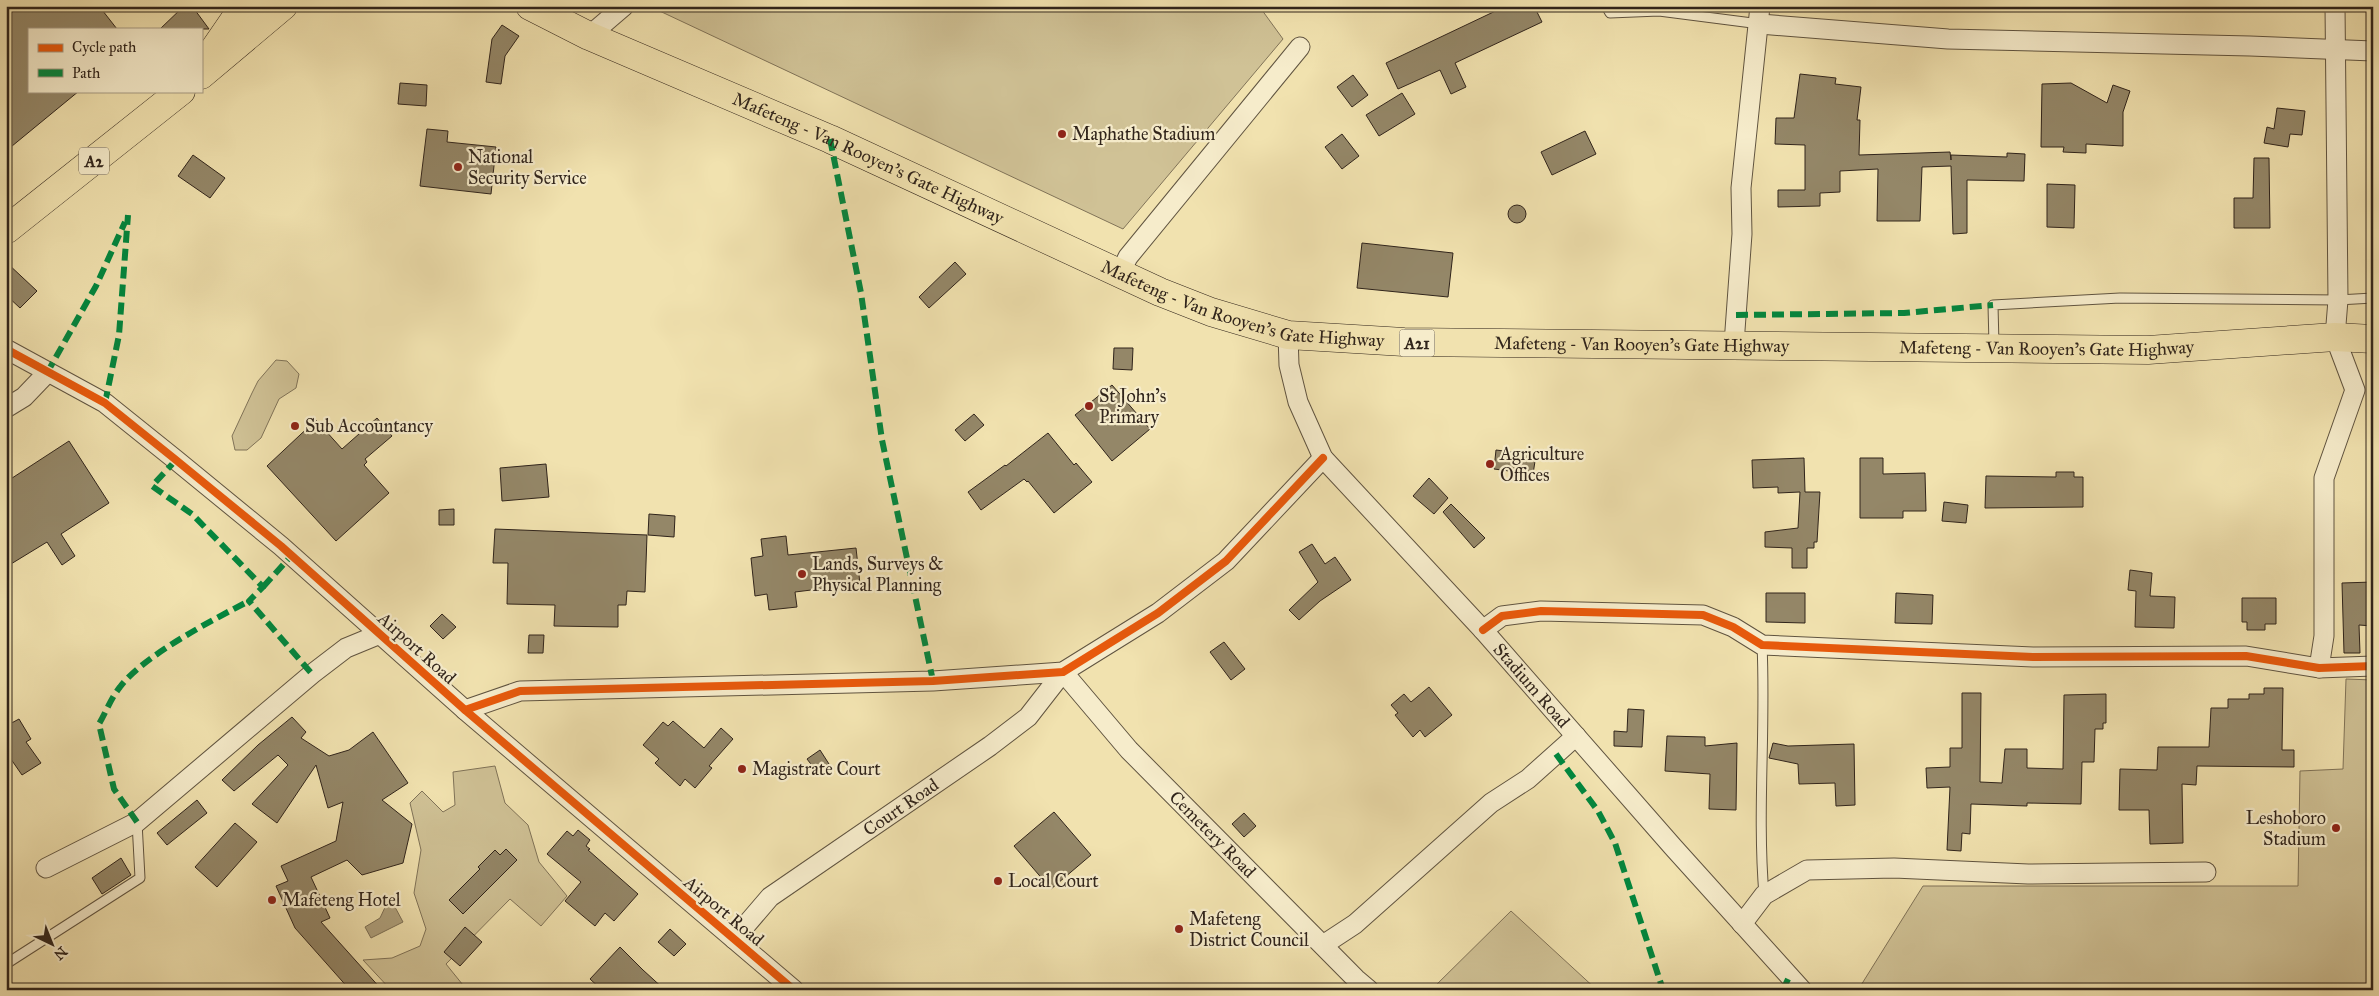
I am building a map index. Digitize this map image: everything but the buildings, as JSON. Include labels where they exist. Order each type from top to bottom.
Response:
[{"type":"main road","points":[[202,67],[244,6]]},
{"type":"main road","points":[[202,74],[283,6]]},
{"type":"main road","name":"Mafeteng - Van Rooyen's Gate Highway","points":[[530,6],[589,36],[830,139],[1120,273],[1211,312],[1262,329],[1288,335],[1404,342],[1523,345],[1734,344],[2148,350],[2335,337],[2373,340]]},
{"type":"main road","name":"A2","points":[[6,230],[180,92]]},
{"type":"street","points":[[589,36],[624,6]]},
{"type":"street","points":[[2319,668],[2324,636],[2324,478],[2355,390],[2335,337],[2338,300],[2335,6]]},
{"type":"street","points":[[1734,344],[1742,234],[1741,188],[1760,15],[1948,39],[2250,46],[2373,51]]},
{"type":"street","points":[[1120,273],[1128,257],[1300,47]]},
{"type":"street","name":"Stadium Road","points":[[1288,335],[1287,352],[1298,402],[1323,458],[1483,630],[1802,990]]},
{"type":"street","name":"Airport Road","points":[[6,349],[105,403],[281,546],[465,710],[794,990]]},
{"type":"street","points":[[6,408],[24,397],[47,373]]},
{"type":"street","points":[[465,710],[520,691],[934,681],[1063,672],[1158,613],[1226,561],[1323,458]]},
{"type":"street","points":[[1483,630],[1502,616],[1541,611],[1703,615],[1733,627],[1762,645],[2034,657],[2246,656],[2319,668],[2373,666]]},
{"type":"street","points":[[46,868],[136,822],[312,674],[346,648],[380,634]]},
{"type":"street","name":"Court Road","points":[[734,938],[770,897],[1028,718],[1063,672]]},
{"type":"street","name":"Cemetery Road","points":[[1063,672],[1129,750],[1369,990]]},
{"type":"street","points":[[1323,945],[1355,924],[1491,803],[1528,779],[1576,736]]},
{"type":"street","points":[[1742,924],[1764,895],[1807,870],[1894,868],[2028,874],[2206,872]]},
{"type":"lane","points":[[1606,6],[1610,13],[1659,11],[1760,15]]},
{"type":"lane","points":[[1994,348],[1993,305],[2120,298],[2338,300],[2373,298]]},
{"type":"lane","points":[[1762,645],[1764,683],[1762,729],[1764,895]]},
{"type":"lane","points":[[6,964],[140,878],[136,822]]},
{"type":"shaded area","name":"Maphathe Stadium","points":[[649,6],[1259,6],[1283,39],[1123,229]]},
{"type":"shaded area","points":[[276,360],[287,361],[299,374],[296,388],[279,399],[261,438],[247,450],[235,450],[232,436],[258,381]]},
{"type":"shaded area","name":"Leshoboro Stadium","points":[[2346,679],[2373,680],[2373,990],[1858,990],[1923,886],[2298,886],[2300,771],[2343,769]]},
{"type":"shaded area","points":[[495,766],[505,803],[528,825],[539,862],[567,896],[541,926],[510,899],[446,964],[467,990],[429,990],[426,985],[391,990],[363,960],[392,958],[420,946],[426,929],[414,893],[421,850],[410,803],[422,791],[443,812],[455,805],[453,772]]},
{"type":"shaded area","points":[[388,901],[396,903],[395,907],[403,922],[371,938],[365,927],[380,918]]},
{"type":"shaded area","points":[[1511,911],[1597,990],[1431,990]]},
{"type":"marked path","points":[[830,139],[861,293],[882,440],[933,681]]},
{"type":"marked path","points":[[105,403],[119,335],[128,215]]},
{"type":"marked path","points":[[47,373],[96,286],[125,222]]},
{"type":"marked path","points":[[1736,315],[1904,313],[1993,305]]},
{"type":"marked path","points":[[176,460],[152,486],[192,514],[263,587],[249,601],[312,674]]},
{"type":"marked path","points":[[263,587],[292,555]]},
{"type":"marked path","points":[[137,822],[114,789],[99,724],[111,700],[131,675],[145,663],[180,639],[249,601]]},
{"type":"marked path","points":[[1556,754],[1598,811],[1615,843],[1663,990]]},
{"type":"marked path","points":[[1783,990],[1789,977]]},
{"type":"cycle path","points":[[6,349],[105,403],[176,460],[281,546],[465,710],[794,990]]},
{"type":"cycle path","points":[[465,710],[520,691],[933,681],[1063,672],[1158,613],[1226,561],[1323,458]]},
{"type":"cycle path","points":[[1483,630],[1502,616],[1541,611],[1703,615],[1733,627],[1762,645],[2033,657],[2246,656],[2319,668],[2373,666]]},
{"type":"place","name":"Maphathe Stadium","points":[[1062,134]]},
{"type":"place","name":"National Security Service","points":[[458,167]]},
{"type":"place","name":"St John's Primary","points":[[1089,406]]},
{"type":"place","name":"Sub Accountancy","points":[[295,426]]},
{"type":"place","name":"Agriculture Offices","points":[[1490,464]]},
{"type":"place","name":"Lands, Surveys & Physical Planning","points":[[802,574]]},
{"type":"place","name":"Magistrate Court","points":[[742,769]]},
{"type":"place","name":"Leshoboro Stadium","points":[[2336,828]]},
{"type":"place","name":"Local Court","points":[[998,881]]},
{"type":"place","name":"Mafeteng Hotel","points":[[272,900]]},
{"type":"place","name":"Mafeteng District Council","points":[[1179,929]]}]
